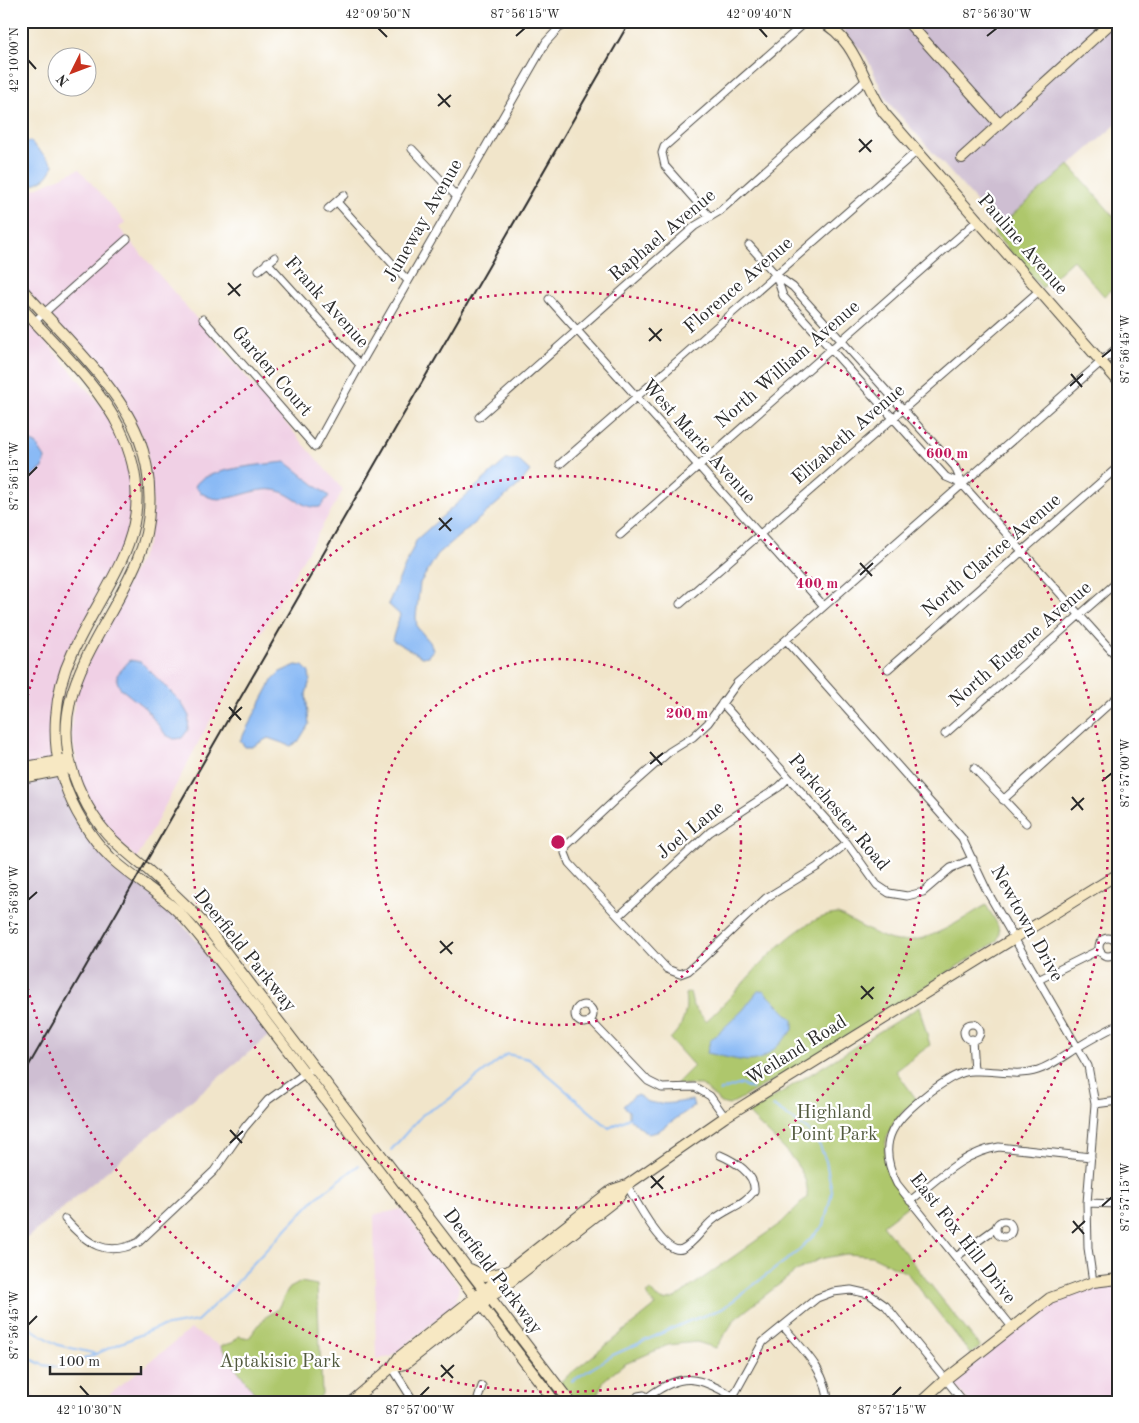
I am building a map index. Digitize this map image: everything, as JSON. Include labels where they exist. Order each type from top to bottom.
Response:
[{"type":"main road","name":"Pauline Avenue","points":[[820,21],[836,32],[848,46],[884,113],[1118,381]]},
{"type":"main road","points":[[907,21],[999,124]]},
{"type":"main road","points":[[962,158],[1114,21]]},
{"type":"main road","name":"Deerfield Parkway","points":[[21,288],[109,387],[124,409],[143,452],[149,491],[147,526],[138,560],[88,652],[75,684],[67,721],[71,763],[81,794],[102,830],[169,889],[205,926],[466,1266],[483,1297],[555,1402]]},
{"type":"main road","name":"Deerfield Parkway","points":[[21,307],[99,395],[111,412],[129,451],[136,493],[135,520],[124,559],[72,654],[64,675],[57,713],[60,766],[78,812],[101,847],[184,918],[304,1073],[483,1297],[570,1402]]},
{"type":"main road","points":[[21,778],[71,763]]},
{"type":"main road","points":[[21,768],[60,766]]},
{"type":"main road","name":"Weiland Road","points":[[483,1297],[509,1271],[612,1190],[627,1185],[725,1117],[1118,874]]},
{"type":"main road","name":"Weiland Road","points":[[350,1402],[392,1366],[399,1357],[618,1198],[627,1185]]},
{"type":"main road","points":[[466,1266],[485,1276],[509,1271]]},
{"type":"main road","points":[[921,1402],[946,1379],[1050,1298],[1094,1282],[1118,1279]]},
{"type":"street","name":"Juneway Avenue","points":[[315,447],[360,365],[546,42],[559,28],[572,21]]},
{"type":"street","points":[[710,217],[665,166],[662,153],[664,147],[807,21]]},
{"type":"street","name":"Raphael Avenue","points":[[479,417],[694,226],[720,211],[866,80]]},
{"type":"street","points":[[412,149],[456,197]]},
{"type":"street","name":"Florence Avenue","points":[[560,464],[917,151]]},
{"type":"street","points":[[328,210],[344,195]]},
{"type":"street","points":[[336,202],[408,281]]},
{"type":"street","name":"North William Avenue","points":[[620,535],[977,221]]},
{"type":"street","points":[[34,322],[127,239]]},
{"type":"street","points":[[749,245],[776,275],[794,287],[955,467],[962,484],[1118,658]]},
{"type":"street","points":[[259,270],[274,257]]},
{"type":"street","name":"Frank Avenue","points":[[268,262],[360,365]]},
{"type":"street","points":[[776,275],[782,296],[829,350],[946,477],[962,484]]},
{"type":"street","name":"Elizabeth Avenue","points":[[680,604],[1039,290]]},
{"type":"street","name":"West Marie Avenue","points":[[549,299],[824,606]]},
{"type":"street","name":"Garden Court","points":[[202,319],[315,447]]},
{"type":"street","points":[[847,843],[822,863],[766,898],[703,958],[688,971],[680,974],[668,969],[569,862],[565,853],[566,846],[614,800],[669,752],[708,723],[737,683],[1118,347]]},
{"type":"street","name":"North Clarice Avenue","points":[[888,669],[1118,466]]},
{"type":"street","name":"North Eugene Avenue","points":[[945,734],[1118,581]]},
{"type":"street","name":"Newtown Drive","points":[[786,640],[962,838],[988,893],[1088,1066],[1095,1104],[1087,1203],[1088,1248],[1094,1282]]},
{"type":"street","points":[[1003,800],[1118,696]]},
{"type":"street","name":"Parkchester Road","points":[[722,703],[847,843],[876,885],[897,896],[923,892],[951,868],[973,859]]},
{"type":"street","points":[[974,768],[1026,823]]},
{"type":"street","name":"Joel Lane","points":[[619,916],[710,832],[788,778]]},
{"type":"street","points":[[1038,980],[1099,950]]},
{"type":"street","points":[[590,1020],[648,1081],[662,1088],[695,1087],[710,1096],[725,1117]]},
{"type":"street","name":"East Fox Hill Drive","points":[[1012,1327],[910,1201],[892,1174],[888,1155],[890,1134],[901,1116],[938,1086],[959,1074],[974,1070],[1012,1074],[1039,1070],[1118,1025]]},
{"type":"street","points":[[972,1040],[974,1070]]},
{"type":"street","points":[[65,1219],[87,1240],[104,1248],[127,1248],[139,1242],[214,1172],[262,1106],[314,1067]]},
{"type":"street","points":[[1095,1104],[1118,1101]]},
{"type":"street","points":[[910,1201],[966,1158],[988,1149],[999,1147],[1090,1157]]},
{"type":"street","points":[[627,1185],[648,1222],[666,1244],[675,1250],[680,1250],[714,1219],[745,1200],[754,1191],[753,1180],[735,1162],[720,1155]]},
{"type":"street","points":[[1087,1203],[1118,1204]]},
{"type":"street","points":[[956,1257],[996,1228]]},
{"type":"street","points":[[635,1402],[640,1395],[649,1399],[664,1385],[676,1380],[691,1378],[708,1383],[732,1399],[758,1348],[825,1294],[841,1290],[860,1291],[879,1300],[886,1306],[964,1402]]},
{"type":"street","points":[[783,1326],[819,1371],[826,1388],[828,1402]]},
{"type":"street","points":[[392,1366],[414,1402]]},
{"type":"street","points":[[477,1402],[482,1386]]},
{"type":"shaded area","points":[[835,21],[1118,21],[1118,123],[999,227],[887,101],[866,56]]},
{"type":"shaded area","points":[[79,169],[125,222],[119,228],[343,490],[205,730],[137,859],[107,829],[81,784],[71,731],[77,684],[148,543],[153,507],[146,444],[120,396],[21,284],[21,195]]},
{"type":"shaded area","points":[[21,313],[104,409],[122,444],[129,471],[131,509],[125,542],[81,628],[52,735],[50,749],[57,777],[21,782]]},
{"type":"shaded area","points":[[57,777],[94,843],[162,902],[216,962],[271,1034],[21,1243],[21,782]]},
{"type":"shaded area","points":[[402,1209],[459,1286],[456,1303],[391,1357],[376,1359],[374,1215]]},
{"type":"shaded area","points":[[1118,1286],[1118,1402],[969,1402],[956,1386],[955,1383],[958,1377],[1045,1308],[1084,1290]]},
{"type":"shaded area","points":[[191,1329],[220,1346],[261,1402],[100,1402]]},
{"type":"shaded area","points":[[21,1382],[38,1402],[21,1402]]},
{"type":"green space","points":[[1069,165],[1118,221],[1118,284],[1104,296],[1073,260],[1042,288],[993,232]]},
{"type":"green space","points":[[986,905],[998,928],[999,933],[996,942],[794,1069],[729,1105],[721,1103],[702,1085],[676,1084],[694,1066],[670,1039],[684,1018],[686,1007],[685,994],[690,992],[693,1006],[706,1021],[785,941],[803,927],[821,918],[838,914],[891,940],[909,941],[944,930]]},
{"type":"green space","name":"Highland Point Park","points":[[919,1007],[930,1045],[896,1071],[917,1100],[893,1124],[887,1137],[885,1150],[886,1163],[891,1177],[898,1191],[909,1205],[883,1225],[980,1347],[971,1354],[907,1273],[872,1256],[846,1254],[819,1259],[795,1272],[735,1319],[716,1348],[697,1342],[668,1345],[625,1364],[604,1380],[595,1402],[575,1402],[560,1382],[655,1306],[646,1294],[651,1291],[656,1297],[664,1301],[675,1298],[781,1223],[807,1197],[807,1185],[795,1162],[748,1113]]},
{"type":"green space","name":"Aptakisic Park","points":[[301,1282],[317,1285],[322,1394],[316,1402],[261,1402],[220,1346],[232,1343],[239,1336],[249,1338],[264,1318],[277,1310],[288,1289]]},
{"type":"water","points":[[30,141],[53,164],[52,170],[46,178],[21,189],[21,144]]},
{"type":"water","points":[[26,440],[36,444],[45,458],[43,468],[21,483],[21,446]]},
{"type":"water","points":[[506,460],[518,460],[530,471],[520,484],[438,554],[420,583],[416,617],[417,627],[430,642],[433,650],[428,656],[422,657],[392,640],[400,615],[388,604],[417,539]]},
{"type":"water","points":[[286,462],[329,496],[320,507],[308,506],[280,491],[274,490],[264,490],[223,499],[204,495],[195,487],[199,481],[221,472],[236,468]]},
{"type":"water","points":[[130,660],[141,662],[181,702],[189,716],[188,730],[182,738],[174,739],[166,735],[145,708],[120,688],[117,675]]},
{"type":"water","points":[[296,665],[303,666],[309,672],[310,680],[306,694],[309,724],[298,742],[291,746],[268,738],[252,747],[245,747],[240,741],[273,679],[280,672]]},
{"type":"water","points":[[763,990],[793,1020],[793,1030],[771,1052],[755,1060],[737,1060],[707,1053],[710,1041],[743,1010],[758,991]]},
{"type":"water","points":[[635,1095],[649,1102],[660,1104],[692,1100],[694,1106],[657,1132],[648,1134],[629,1118],[629,1111],[623,1106]]},
{"type":"waterway","points":[[391,1150],[422,1115],[448,1100],[507,1054],[529,1059],[609,1128],[629,1118]]},
{"type":"waterway","points":[[720,1091],[741,1084],[752,1089]]},
{"type":"waterway","points":[[572,1381],[613,1355],[689,1321],[722,1309],[797,1252],[824,1225],[832,1192],[826,1161],[820,1146],[808,1130],[773,1106]]},
{"type":"waterway","points":[[21,1354],[43,1365],[63,1368],[156,1328],[197,1321],[235,1285],[244,1273],[315,1199],[359,1165]]},
{"type":"waterway","points":[[21,1323],[58,1345],[97,1354]]},
{"type":"railway","points":[[21,1079],[630,21]]}]
